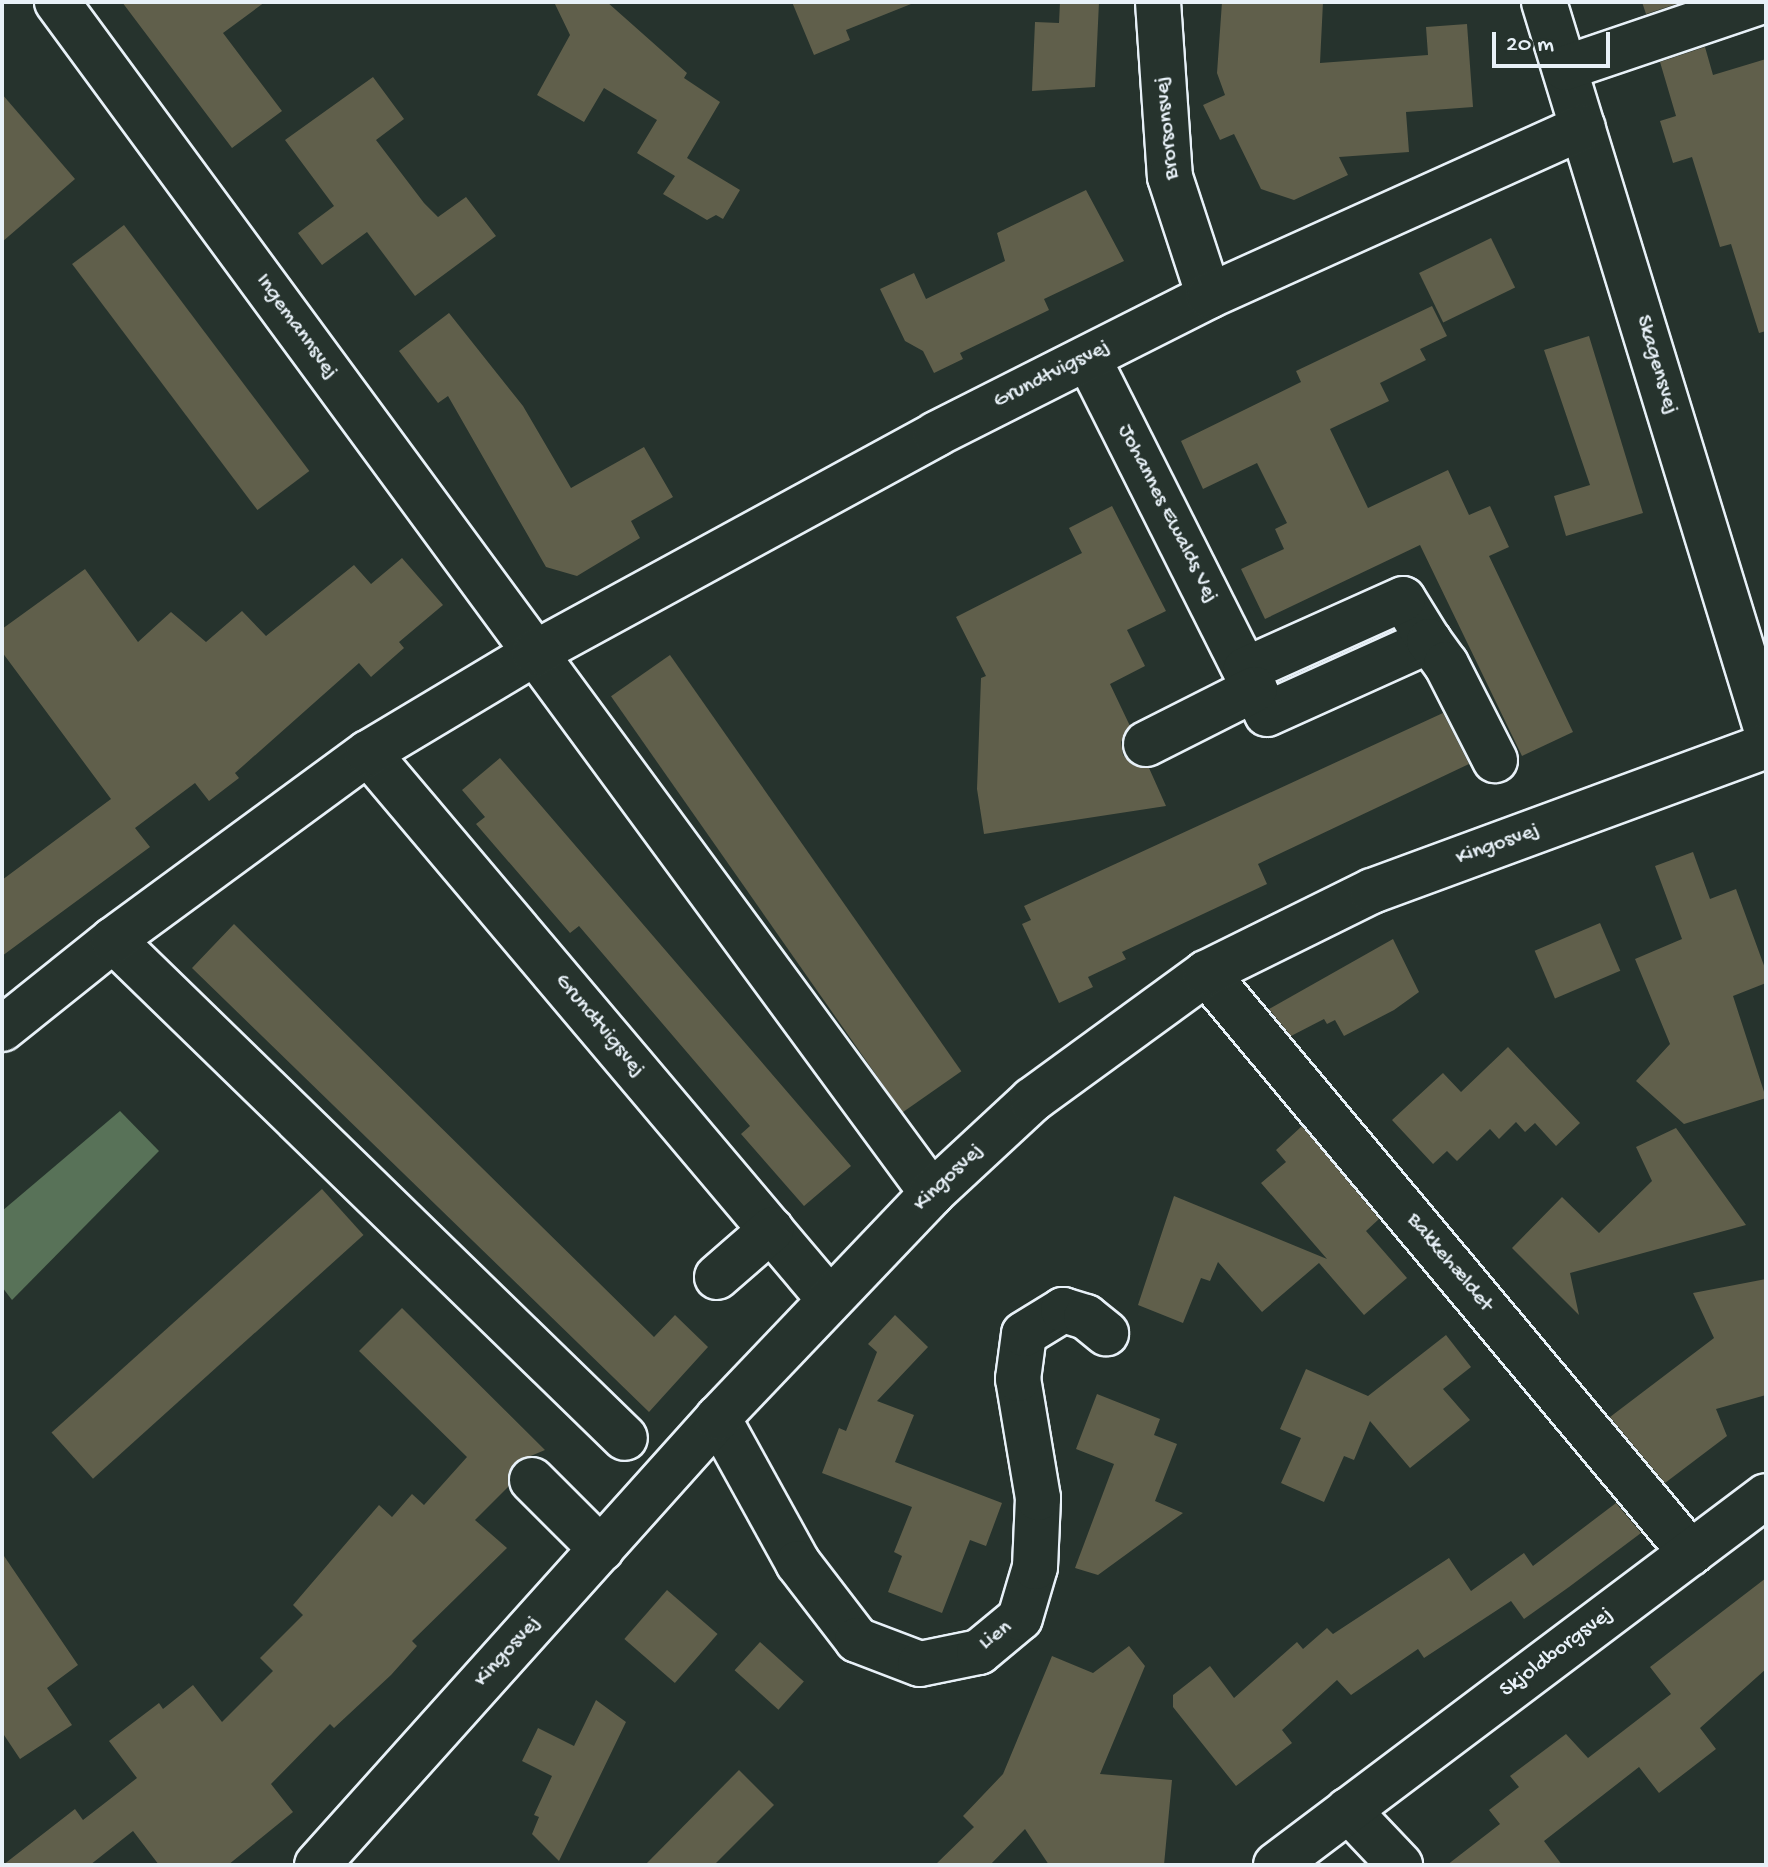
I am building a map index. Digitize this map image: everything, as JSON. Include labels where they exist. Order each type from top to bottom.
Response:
[{"type":"street","name":"Ingemannsvej","points":[[57,2],[535,653]]},
{"type":"street","name":"Brorsonsvej","points":[[1158,2],[1170,177],[1209,296]]},
{"type":"street","name":"Skagensvej","points":[[1544,2],[1766,728]]},
{"type":"street","points":[[1565,68],[1760,2]]},
{"type":"street","name":"Grundtvigsvej","points":[[2,1029],[113,940],[368,753],[535,653],[936,434],[1209,296],[1583,127]]},
{"type":"street","name":"Johannes Ewalds Vej","points":[[1088,358],[1250,680]]},
{"type":"street","points":[[1146,744],[1250,680],[1403,599],[1495,760]]},
{"type":"street","points":[[535,653],[932,1193]]},
{"type":"street","name":"Kingosvej","points":[[317,1865],[718,1418],[829,1299],[932,1193],[1032,1100],[1206,973],[1372,891],[1766,746]]},
{"type":"street","name":"Grundtvigsvej","points":[[368,753],[829,1299]]},
{"type":"street","points":[[113,940],[625,1438]]},
{"type":"street","name":"Bakkehældet","points":[[1206,973],[1691,1553]]},
{"type":"street","points":[[717,1277],[771,1230]]},
{"type":"street","name":"Lien","points":[[718,1418],[798,1563],[857,1640],[920,1664],[979,1652],[1020,1618],[1035,1567],[1038,1498],[1018,1379],[1024,1334],[1063,1310],[1086,1317],[1106,1333]]},
{"type":"street","points":[[532,1480],[601,1549]]},
{"type":"street","name":"Skjoldborgsvej","points":[[1276,1865],[1766,1496]]},
{"type":"street","points":[[1348,1810],[1400,1865]]},
{"type":"green space","points":[[120,1111],[159,1151],[12,1300],[2,1287],[2,1211]]},
{"type":"building","points":[[122,2],[265,2],[223,33],[282,111],[232,148]]},
{"type":"building","points":[[554,2],[607,2],[687,73],[684,78],[720,102],[687,158],[740,190],[723,219],[716,215],[707,220],[663,194],[675,176],[637,153],[657,120],[604,88],[584,122],[537,95],[570,35]]},
{"type":"building","points":[[792,2],[911,4],[846,30],[850,40],[814,55]]},
{"type":"building","points":[[1060,2],[1099,2],[1095,87],[1032,91],[1035,22],[1059,23]]},
{"type":"building","points":[[1222,2],[1323,2],[1320,63],[1428,55],[1426,27],[1467,24],[1473,107],[1406,112],[1409,152],[1339,157],[1348,175],[1294,200],[1261,189],[1234,134],[1220,140],[1203,105],[1225,95],[1217,73]]},
{"type":"building","points":[[1642,2],[1682,2],[1646,14]]},
{"type":"building","points":[[1705,47],[1713,75],[1766,59],[1766,331],[1759,333],[1731,244],[1720,247],[1692,157],[1673,163],[1660,121],[1676,116],[1660,62]]},
{"type":"building","points":[[373,77],[404,119],[376,140],[424,203],[438,217],[466,197],[496,236],[415,296],[367,232],[322,265],[298,233],[334,206],[285,140]]},
{"type":"building","points":[[2,94],[75,179],[2,242]]},
{"type":"building","points":[[1086,190],[1124,261],[1044,299],[1049,310],[960,353],[963,359],[934,373],[923,351],[905,341],[880,289],[914,273],[926,299],[1005,261],[997,233]]},
{"type":"building","points":[[124,225],[309,471],[257,510],[72,264]]},
{"type":"building","points":[[1491,238],[1515,287],[1443,323],[1419,273]]},
{"type":"building","points":[[1432,306],[1447,336],[1420,349],[1426,360],[1380,383],[1389,401],[1330,429],[1368,508],[1448,470],[1469,515],[1490,506],[1509,547],[1489,556],[1573,732],[1522,756],[1420,545],[1265,619],[1241,569],[1284,549],[1275,529],[1287,523],[1257,463],[1203,489],[1181,441],[1301,382],[1296,371]]},
{"type":"building","points":[[449,313],[523,406],[571,488],[644,447],[673,497],[631,521],[640,538],[577,576],[546,567],[448,396],[438,403],[399,351]]},
{"type":"building","points":[[1589,336],[1643,513],[1566,536],[1554,496],[1590,485],[1544,350]]},
{"type":"building","points":[[1112,506],[1166,611],[1127,630],[1145,666],[1110,684],[1130,726],[1121,742],[1123,755],[1133,765],[1149,768],[1166,806],[984,834],[977,789],[981,678],[986,676],[956,617],[1082,553],[1069,528]]},
{"type":"building","points":[[402,558],[443,605],[399,642],[404,648],[371,677],[359,663],[235,773],[239,778],[209,801],[195,783],[135,828],[150,847],[2,956],[2,880],[111,799],[2,652],[2,629],[85,569],[138,642],[171,612],[206,642],[242,611],[266,636],[354,565],[371,584]]},
{"type":"building","points":[[670,655],[961,1071],[902,1112],[611,696]]},
{"type":"building","points":[[1443,713],[1469,764],[1258,864],[1267,884],[1122,952],[1126,959],[1088,977],[1093,987],[1059,1003],[1022,924],[1031,920],[1024,906]]},
{"type":"building","points":[[500,758],[851,1166],[804,1206],[741,1134],[750,1126],[579,926],[570,933],[476,824],[485,817],[462,790]]},
{"type":"building","points":[[1693,852],[1710,899],[1736,889],[1766,971],[1766,983],[1733,996],[1766,1098],[1684,1124],[1636,1081],[1670,1044],[1635,959],[1682,939],[1655,866]]},
{"type":"building","points":[[1600,923],[1620,971],[1555,999],[1535,951]]},
{"type":"building","points":[[234,924],[654,1337],[675,1315],[708,1347],[649,1412],[192,968]]},
{"type":"building","points":[[1393,939],[1419,992],[1394,1010],[1344,1036],[1335,1020],[1327,1024],[1324,1019],[1291,1036],[1269,1009]]},
{"type":"building","points":[[1508,1047],[1580,1123],[1556,1146],[1535,1123],[1525,1132],[1516,1122],[1499,1139],[1490,1129],[1457,1161],[1447,1151],[1433,1164],[1392,1120],[1443,1073],[1461,1092]]},
{"type":"building","points":[[1302,1126],[1379,1219],[1366,1231],[1407,1278],[1364,1315],[1319,1263],[1262,1312],[1218,1262],[1210,1281],[1201,1278],[1183,1323],[1138,1305],[1174,1196],[1327,1259],[1261,1183],[1286,1162],[1276,1150]]},
{"type":"building","points":[[1676,1128],[1746,1225],[1570,1273],[1579,1315],[1512,1248],[1562,1197],[1599,1233],[1652,1181],[1636,1147]]},
{"type":"building","points":[[322,1189],[363,1235],[93,1479],[51,1433]]},
{"type":"building","points":[[1766,1279],[1766,1395],[1716,1409],[1727,1436],[1665,1483],[1610,1417],[1714,1338],[1693,1293]]},
{"type":"building","points":[[402,1308],[545,1450],[514,1463],[508,1487],[475,1520],[507,1548],[412,1641],[417,1646],[391,1675],[334,1728],[330,1724],[271,1784],[293,1812],[228,1865],[159,1865],[133,1831],[90,1865],[3,1865],[75,1809],[83,1820],[137,1778],[109,1741],[159,1703],[163,1709],[193,1685],[222,1722],[273,1671],[260,1658],[303,1615],[293,1605],[379,1505],[392,1517],[412,1494],[424,1505],[467,1457],[359,1351]]},
{"type":"building","points":[[895,1315],[928,1347],[877,1401],[914,1415],[895,1462],[1002,1503],[986,1546],[970,1540],[942,1613],[888,1592],[902,1556],[894,1552],[912,1507],[822,1473],[839,1428],[846,1431],[877,1352],[868,1344]]},
{"type":"building","points":[[1446,1335],[1471,1367],[1443,1389],[1470,1420],[1410,1468],[1370,1421],[1354,1460],[1344,1456],[1324,1502],[1281,1483],[1301,1438],[1280,1429],[1306,1369],[1368,1396]]},
{"type":"building","points":[[1097,1394],[1160,1419],[1154,1435],[1177,1444],[1155,1501],[1183,1513],[1098,1575],[1075,1568],[1114,1464],[1076,1449]]},
{"type":"building","points":[[1616,1503],[1641,1533],[1569,1587],[1524,1619],[1511,1601],[1424,1658],[1418,1649],[1351,1695],[1337,1680],[1282,1730],[1292,1743],[1236,1786],[1173,1707],[1173,1695],[1210,1666],[1234,1698],[1297,1642],[1303,1649],[1327,1628],[1333,1634],[1449,1558],[1471,1591],[1524,1553],[1533,1566]]},
{"type":"building","points":[[2,1553],[78,1665],[47,1688],[72,1725],[20,1759],[2,1732]]},
{"type":"building","points":[[1766,1578],[1766,1669],[1700,1728],[1716,1749],[1659,1793],[1639,1767],[1544,1841],[1562,1865],[1447,1865],[1500,1824],[1489,1810],[1519,1787],[1510,1776],[1566,1734],[1588,1758],[1671,1694],[1650,1667]]},
{"type":"building","points":[[667,1590],[718,1634],[675,1683],[624,1639]]},
{"type":"building","points":[[760,1642],[804,1681],[778,1710],[735,1670]]},
{"type":"building","points":[[1129,1646],[1145,1666],[1100,1774],[1172,1780],[1164,1865],[1049,1865],[1025,1829],[990,1865],[935,1865],[974,1827],[963,1816],[1003,1774],[1052,1656],[1093,1673]]},
{"type":"building","points":[[596,1700],[626,1722],[559,1861],[532,1834],[539,1817],[534,1815],[552,1776],[522,1761],[538,1728],[574,1746]]},
{"type":"building","points":[[739,1770],[774,1805],[714,1865],[645,1865]]}]
